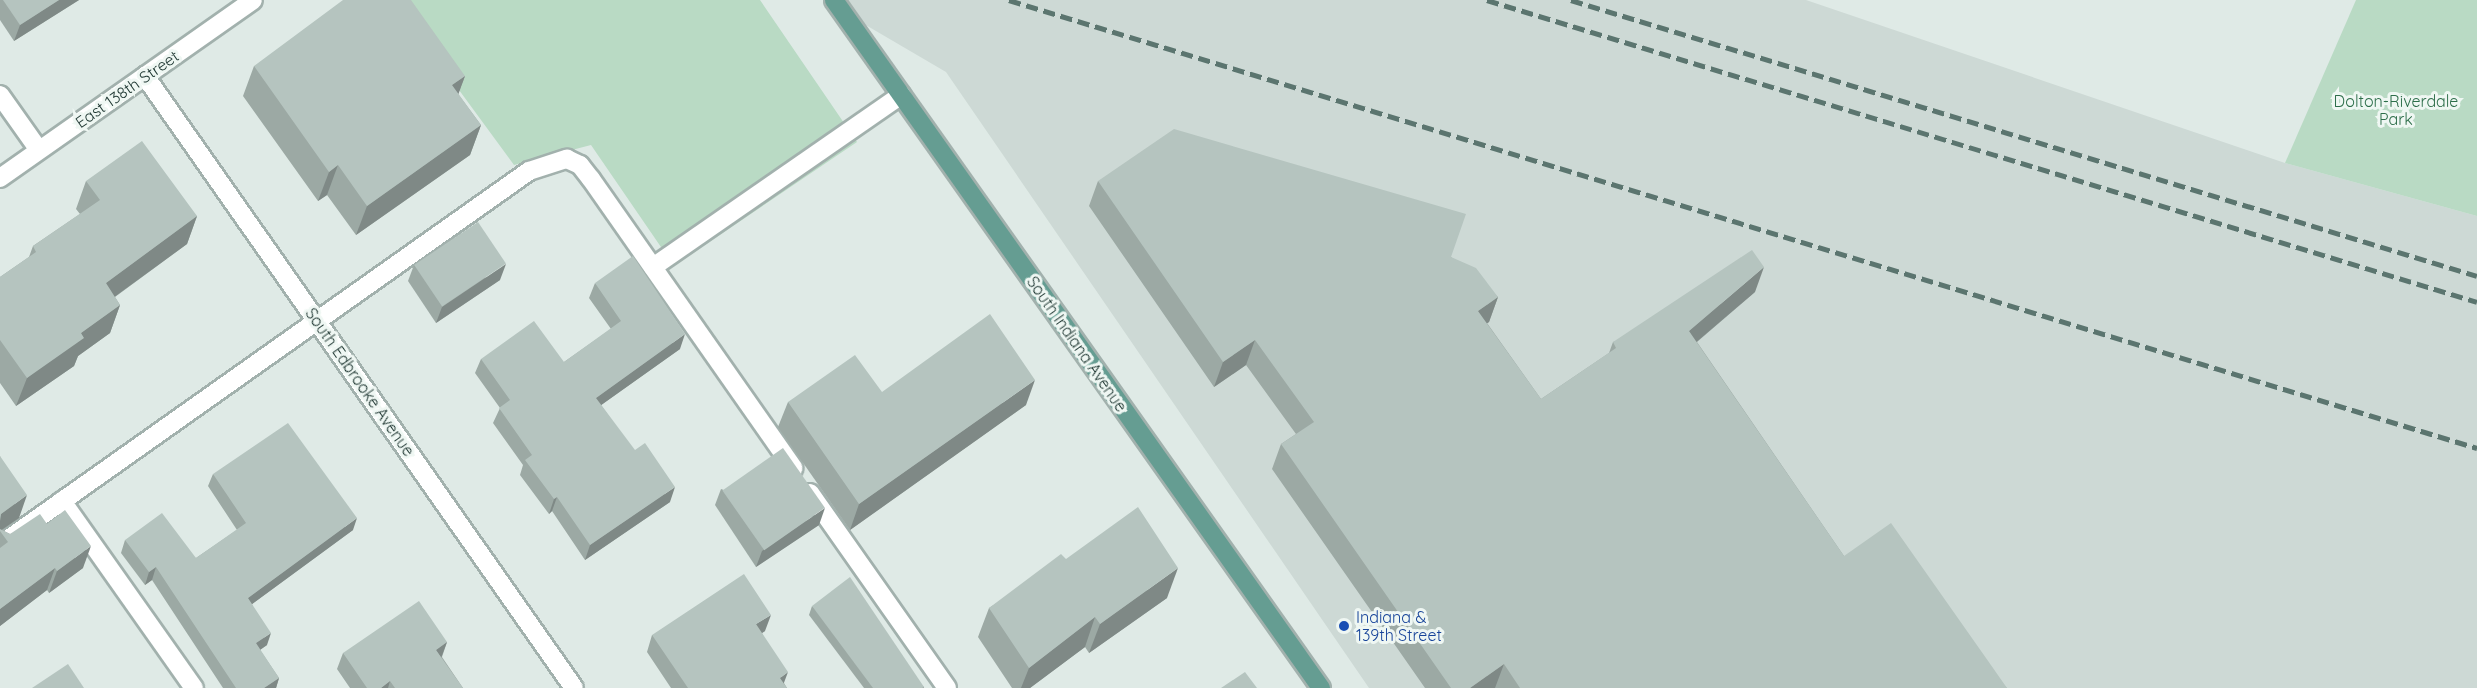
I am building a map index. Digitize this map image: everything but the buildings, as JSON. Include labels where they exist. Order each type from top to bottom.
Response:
[{"type":"main road","name":"South Indiana Avenue","points":[[834,0],[1321,688]]},
{"type":"street","name":"East 138th Street","points":[[0,178],[253,0]]},
{"type":"street","name":"South Edbrooke Avenue","points":[[145,76],[574,688]]},
{"type":"street","points":[[0,95],[39,150]]},
{"type":"street","points":[[653,267],[901,95]]},
{"type":"street","points":[[0,545],[528,171],[567,159],[580,165],[947,688]]},
{"type":"street","points":[[62,501],[194,688]]},
{"type":"shaded area","points":[[823,0],[1806,0],[2285,163],[2477,216],[2477,688],[1369,688],[946,72]]},
{"type":"green space","points":[[393,0],[760,0],[857,142],[674,266],[591,145],[514,165]]},
{"type":"green space","name":"Dolton-Riverdale Park","points":[[2356,0],[2477,0],[2477,216],[2285,163]]},
{"type":"railway","points":[[1009,0],[2477,448]]},
{"type":"railway","points":[[1487,0],[2477,302]]},
{"type":"railway","points":[[1571,0],[2477,276]]},
{"type":"place","name":"Indiana & 139th Street","points":[[1344,626]]}]
